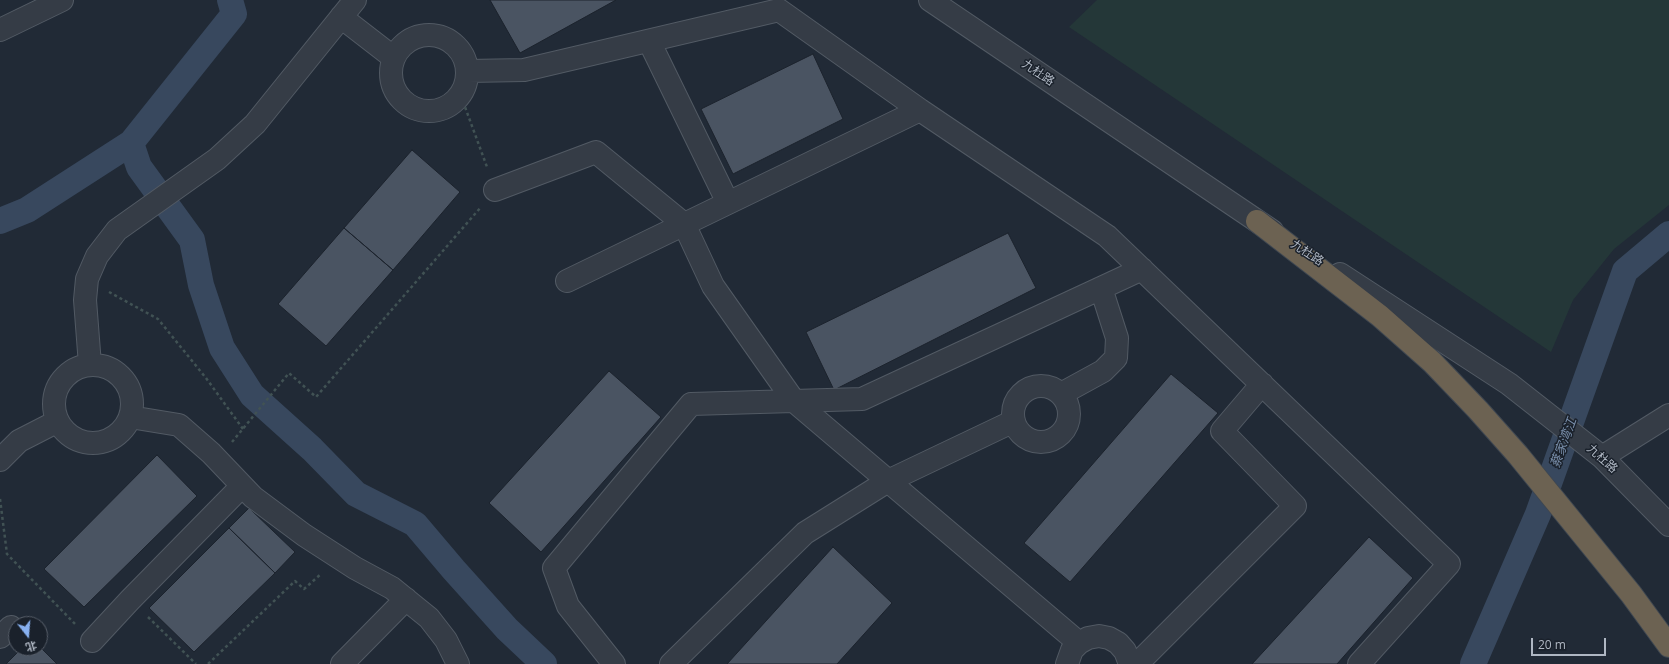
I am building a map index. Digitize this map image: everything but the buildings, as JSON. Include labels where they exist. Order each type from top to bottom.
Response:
[{"type":"highway","points":[[1257,221],[1380,316],[1432,362],[1518,455],[1631,594],[1669,646]]},
{"type":"street","points":[[0,30],[62,0]]},
{"type":"street","points":[[90,366],[84,300],[87,279],[97,256],[117,230],[217,159],[255,124],[354,0]]},
{"type":"street","name":"九杜路","points":[[930,0],[1257,221],[1509,384],[1602,457],[1669,525]]},
{"type":"street","points":[[468,71],[524,70],[779,10],[920,110],[1107,236],[1450,564],[1359,664]]},
{"type":"street","points":[[341,17],[394,58]]},
{"type":"street","points":[[435,35],[448,39],[458,47],[465,58],[468,71],[466,84],[460,96],[451,105],[438,110],[426,111],[415,108],[404,102],[396,93],[392,82],[391,69],[394,58],[400,48],[410,40],[422,36],[435,35]]},
{"type":"street","points":[[649,41],[728,203]]},
{"type":"street","points":[[567,281],[920,110]]},
{"type":"street","points":[[495,190],[596,152],[684,224],[712,286],[794,401],[1079,643]]},
{"type":"street","points":[[614,664],[568,606],[554,568],[691,404],[862,399],[1142,269]]},
{"type":"street","points":[[1061,394],[1103,371],[1116,358],[1117,338],[1101,288]]},
{"type":"street","points":[[103,366],[115,372],[124,380],[130,391],[132,404],[130,417],[124,428],[114,437],[102,442],[89,443],[76,439],[65,432],[58,421],[54,409],[54,396],[59,385],[67,375],[78,368],[103,366]]},
{"type":"street","points":[[1137,664],[1295,506],[1222,431],[1262,384]]},
{"type":"street","points":[[1036,386],[1045,386],[1054,389],[1061,394],[1066,402],[1068,420],[1058,436],[1050,440],[1041,441],[1032,440],[1024,436],[1014,421],[1013,412],[1015,403],[1020,395],[1036,386]]},
{"type":"street","points":[[130,417],[178,425],[218,460],[253,497],[304,535],[339,558],[392,588],[429,618],[446,640],[458,664]]},
{"type":"street","points":[[0,460],[19,441],[58,421]]},
{"type":"street","points":[[671,664],[804,533],[888,481],[1014,421]]},
{"type":"street","points":[[1602,457],[1666,423]]},
{"type":"street","points":[[92,640],[242,486]]},
{"type":"street","points":[[342,664],[406,599]]},
{"type":"street","points":[[1067,664],[1072,650],[1079,643],[1088,638],[1099,636],[1109,638],[1118,643],[1125,651],[1130,664]]},
{"type":"path","points":[[218,460],[289,373],[316,397],[495,190],[460,96]]},
{"type":"path","points":[[87,279],[158,319],[206,378],[243,429]]},
{"type":"path","points":[[0,499],[7,554],[92,640]]},
{"type":"path","points":[[208,664],[295,581],[304,590],[339,558]]},
{"type":"path","points":[[130,600],[196,664]]},
{"type":"shaded area","points":[[1097,0],[1669,0],[1669,205],[1614,249],[1573,300],[1551,352],[1069,27]]},
{"type":"waterway","points":[[230,0],[234,14],[131,143],[139,167],[192,240],[201,285],[222,348],[252,395],[312,449],[356,494],[415,524],[507,629],[544,664]]},
{"type":"waterway","points":[[0,221],[27,210],[131,143]]},
{"type":"waterway","name":"蔡家湾江","points":[[1473,664],[1538,514],[1625,271],[1669,234]]}]
